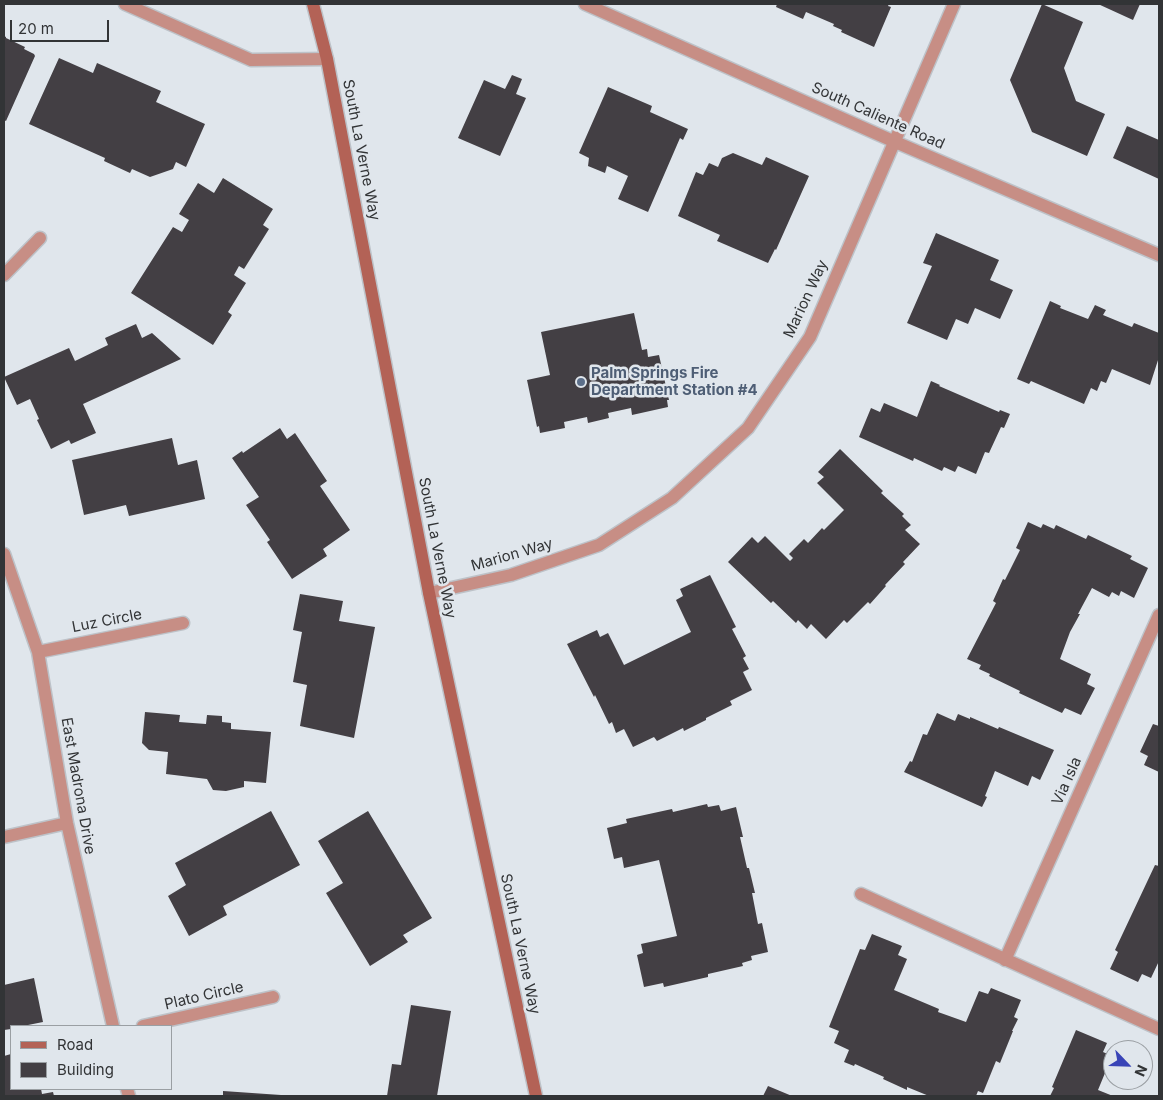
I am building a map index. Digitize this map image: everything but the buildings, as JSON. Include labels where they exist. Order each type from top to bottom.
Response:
[{"type":"street","points":[[125,4],[251,60],[327,59]]},
{"type":"street","name":"South La Verne Way","points":[[313,4],[327,59],[429,593],[536,1096]]},
{"type":"street","name":"South Caliente Road","points":[[585,4],[893,141],[1159,255]]},
{"type":"street","name":"Marion Way","points":[[429,593],[511,575],[599,545],[672,498],[748,428],[810,337],[893,141],[954,4]]},
{"type":"street","points":[[4,275],[40,238]]},
{"type":"street","name":"East Madrona Drive","points":[[4,554],[38,652],[66,823],[114,1025]]},
{"type":"street","name":"Via Isla","points":[[1005,960],[1159,615]]},
{"type":"street","name":"Luz Circle","points":[[38,652],[183,623]]},
{"type":"street","points":[[4,837],[66,823]]},
{"type":"street","points":[[861,894],[1159,1030]]},
{"type":"street","name":"Plato Circle","points":[[147,1025],[273,997]]},
{"type":"place","name":"Palm Springs Fire Department Station #4","points":[[581,382]]}]
